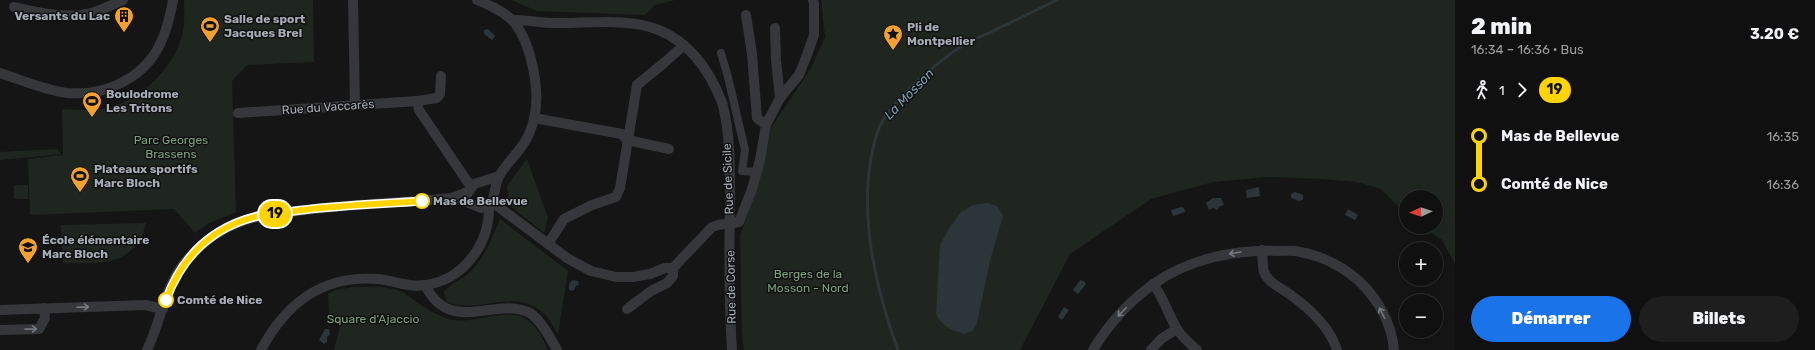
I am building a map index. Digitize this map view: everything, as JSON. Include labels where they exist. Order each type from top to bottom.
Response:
[{"type":"street","points":[[14,7],[55,16],[77,15],[92,13],[123,0]]},
{"type":"street","points":[[0,73],[40,87],[66,93],[94,93],[126,81],[152,60],[169,23],[173,0]]},
{"type":"street","points":[[353,0],[355,105]]},
{"type":"street","points":[[261,350],[271,331],[286,313],[305,296],[324,287],[362,278],[378,279],[411,286],[425,285],[453,276],[468,263],[481,246],[487,230],[492,200],[499,176],[526,139],[534,118],[536,95],[532,65],[520,30],[512,20],[497,9],[477,0]]},
{"type":"street","points":[[730,224],[740,222],[752,189],[760,160],[766,125],[780,98],[799,74],[814,35],[814,4],[812,0]]},
{"type":"street","points":[[746,15],[752,54],[758,118],[766,125]]},
{"type":"street","name":"Rue de Sicile","points":[[512,20],[551,23],[622,23],[640,25],[658,30],[684,45],[696,57],[709,74],[721,101],[725,118],[730,173],[730,224],[720,224],[712,227],[673,268],[673,276],[667,283],[651,291],[627,309]]},
{"type":"street","points":[[775,28],[776,60],[780,98]]},
{"type":"street","points":[[548,244],[564,219],[592,205],[616,197],[620,188],[637,85],[684,45]]},
{"type":"street","points":[[721,53],[744,150],[742,171],[756,172]]},
{"type":"street","name":"Rue du Vaccarès","points":[[238,113],[418,101],[437,98],[440,94],[441,76]]},
{"type":"street","points":[[418,101],[419,110],[470,189],[468,199],[473,205]]},
{"type":"street","points":[[534,118],[622,134],[627,140],[669,149]]},
{"type":"street","points":[[452,198],[470,189],[478,182],[499,176]]},
{"type":"street","points":[[482,182],[490,186],[492,200],[567,258],[591,271],[616,277],[632,277],[650,274],[665,268],[673,268]]},
{"type":"street","points":[[147,350],[170,289],[181,268],[197,249],[209,238],[241,221],[259,216],[320,208],[452,198],[481,208],[492,200]]},
{"type":"street","name":"Rue de Corse","points":[[730,224],[732,350]]},
{"type":"street","points":[[1262,250],[1264,272],[1272,283],[1296,298],[1317,318],[1329,333],[1337,350]]},
{"type":"street","points":[[1093,350],[1119,314],[1153,284],[1184,268],[1222,255],[1262,250],[1298,251],[1336,264],[1354,277],[1367,289],[1377,303],[1390,329],[1394,350]]},
{"type":"street","points":[[1153,284],[1165,303],[1177,329],[1187,342],[1197,350]]},
{"type":"street","points":[[425,285],[431,297],[445,308],[459,312],[518,309],[531,314],[549,334],[557,350]]},
{"type":"street","points":[[0,310],[145,305],[163,309]]},
{"type":"street","points":[[0,330],[39,329],[45,318],[44,308]]},
{"type":"street","points":[[1151,350],[1160,339],[1177,329]]},
{"type":"green space","name":"Parc Georges Brassens","points":[[184,0],[313,0],[314,62],[247,65],[232,81],[236,212],[209,223],[195,233],[174,209],[30,215],[28,159],[63,155],[62,109],[91,110],[108,108],[121,104],[145,89],[166,68],[174,56],[184,27]]},
{"type":"green space","points":[[511,0],[675,0],[655,5],[645,15],[537,11]]},
{"type":"green space","name":"Berges de la Mosson - Nord","points":[[821,0],[1455,0],[1455,264],[1442,240],[1433,234],[1443,234],[1443,190],[1399,190],[1399,207],[1381,189],[1357,182],[1267,177],[1213,182],[1151,199],[1070,254],[1020,350],[744,350],[742,334],[740,236],[761,175],[771,128],[811,68],[825,37]]},
{"type":"green space","points":[[57,149],[61,154],[0,160],[0,152]]},
{"type":"green space","points":[[527,159],[548,218],[544,233],[509,205],[507,186]]},
{"type":"green space","points":[[14,185],[28,185],[28,199],[14,199]]},
{"type":"green space","name":"Square d'Ajaccio","points":[[500,219],[568,271],[558,334],[546,316],[536,308],[526,303],[515,301],[458,305],[447,302],[444,292],[475,267],[488,248]]},
{"type":"green space","points":[[146,223],[138,243],[131,251],[122,256],[104,262],[63,263],[61,225]]},
{"type":"green space","name":"Square d'Ajaccio","points":[[353,287],[390,288],[405,293],[428,310],[449,319],[467,320],[502,315],[519,316],[525,318],[534,325],[548,350],[334,350],[341,322],[329,314],[328,294],[336,290]]},
{"type":"shaded area","points":[[488,29],[495,36],[492,40],[484,34],[484,30]]},
{"type":"shaded area","points":[[1259,187],[1260,196],[1247,198],[1246,190]]},
{"type":"shaded area","points":[[1295,192],[1303,195],[1303,200],[1299,201],[1291,198],[1291,194]]},
{"type":"shaded area","points":[[1213,198],[1221,198],[1224,205],[1220,206],[1217,210],[1213,208],[1209,210],[1206,203]]},
{"type":"shaded area","points":[[987,203],[997,206],[1003,216],[990,261],[977,323],[972,331],[964,334],[948,327],[936,314],[940,245],[948,230],[961,212],[973,205]]},
{"type":"shaded area","points":[[1181,207],[1184,208],[1185,212],[1173,216],[1171,210]]},
{"type":"shaded area","points":[[1348,209],[1358,215],[1355,220],[1345,215]]},
{"type":"shaded area","points":[[572,280],[578,281],[579,285],[571,291],[569,289],[569,284]]},
{"type":"shaded area","points":[[1080,280],[1084,281],[1086,284],[1078,294],[1073,290]]},
{"type":"shaded area","points":[[1064,307],[1069,310],[1062,320],[1058,317]]},
{"type":"shaded area","points":[[325,329],[329,329],[330,334],[327,337],[327,342],[324,344],[319,340]]},
{"type":"waterway","name":"La Mosson","points":[[898,350],[883,304],[872,255],[869,231],[867,206],[868,182],[871,158],[878,130],[886,116],[905,93],[928,71],[952,53],[969,42],[1057,0]]},
{"type":"bus line","name":"19","points":[[166,300],[181,268],[197,249],[209,238],[241,221],[259,216],[320,208],[422,201]]},
{"type":"place","name":"Versants du Lac","points":[[124,33]]},
{"type":"place","name":"Salle de sport Jacques Brel","points":[[210,43]]},
{"type":"place","name":"Pli de Montpellier","points":[[893,51]]},
{"type":"place","name":"Boulodrome Les Tritons","points":[[92,118]]},
{"type":"place","name":"Plateaux sportifs Marc Bloch","points":[[80,193]]},
{"type":"place","name":"Mas de Bellevue","points":[[422,201]]},
{"type":"place","name":"École élémentaire Marc Bloch","points":[[28,264]]},
{"type":"place","name":"Comté de Nice","points":[[166,300]]}]
